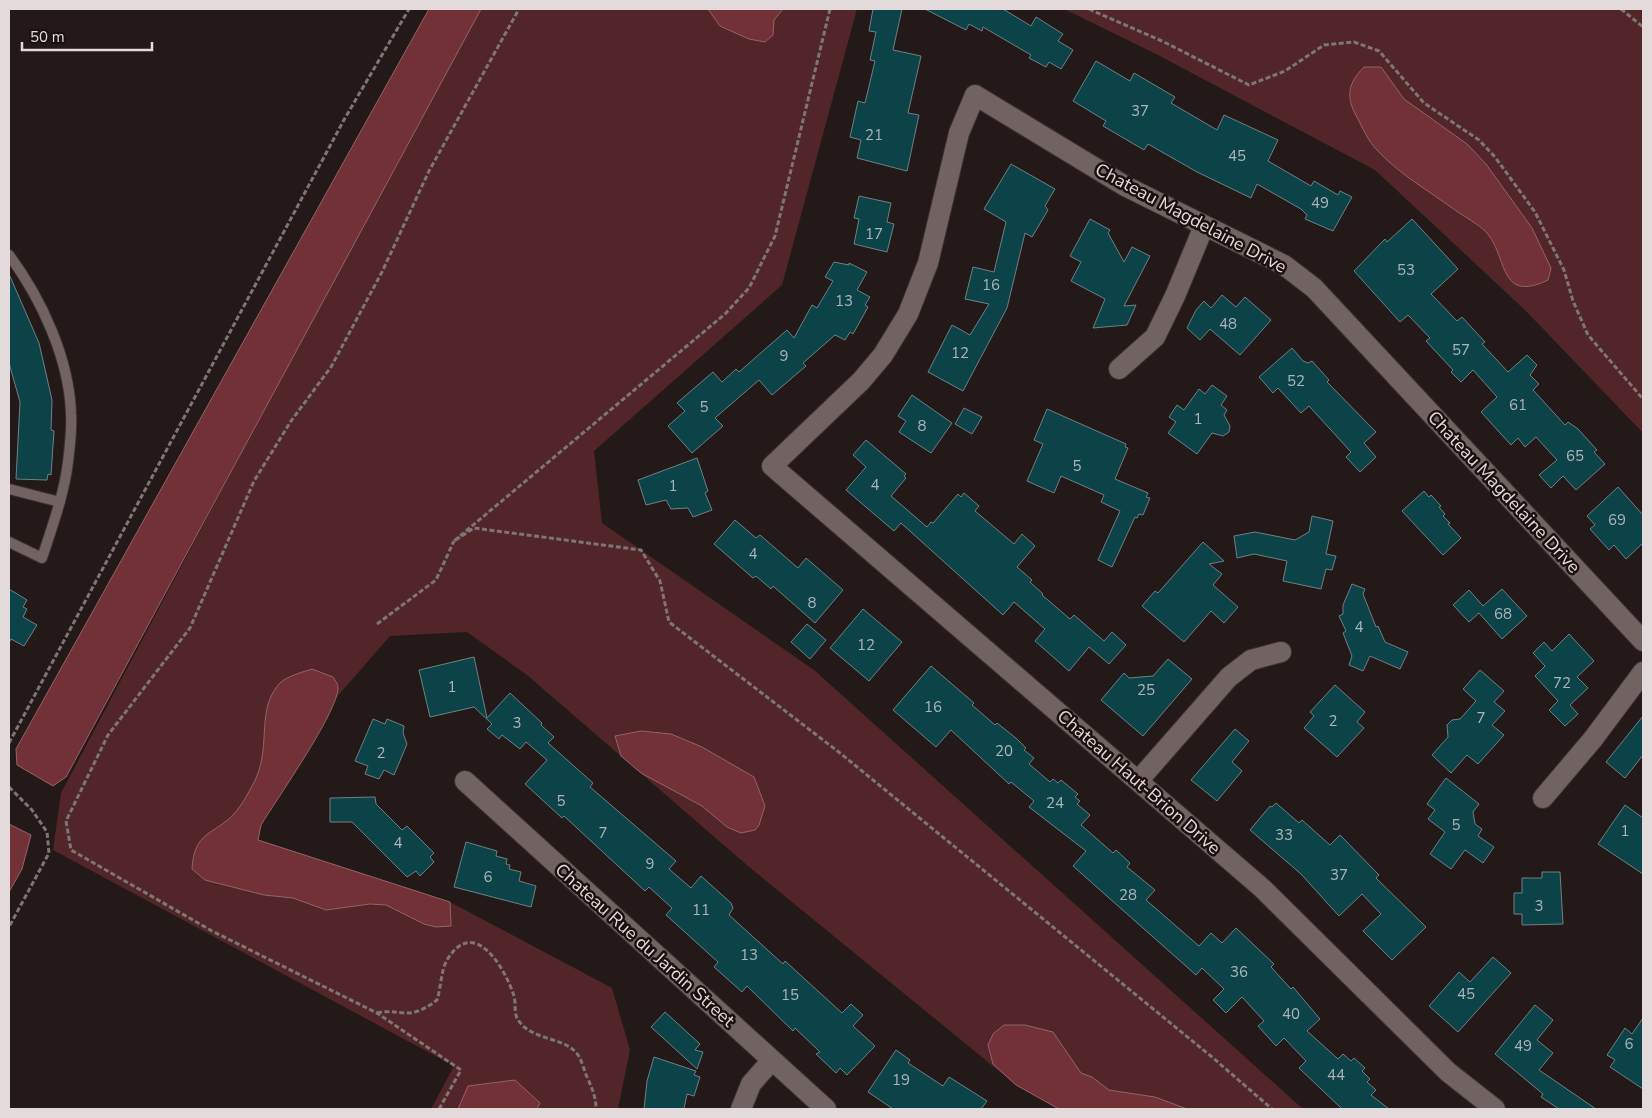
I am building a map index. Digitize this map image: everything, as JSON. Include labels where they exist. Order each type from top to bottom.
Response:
[{"type":"street","name":"Chateau Magdelaine Drive","points":[[772,466],[861,381],[882,355],[908,314],[928,263],[959,133],[975,95],[1125,186],[1284,264],[1314,288],[1643,641]]},
{"type":"street","points":[[1118,369],[1155,337],[1175,296],[1204,226]]},
{"type":"street","name":"Chateau Haut-Brion Drive","points":[[772,466],[1262,888],[1448,1072],[1495,1109]]},
{"type":"street","points":[[1138,781],[1229,677],[1251,660],[1281,652]]},
{"type":"street","points":[[1543,798],[1594,739],[1643,672]]},
{"type":"street","name":"Chateau Rue du Jardin Street","points":[[465,781],[826,1109]]},
{"type":"street","points":[[740,1109],[752,1084],[772,1060]]},
{"type":"lane","points":[[9,255],[38,300],[58,347],[67,381],[71,412],[68,464],[60,502],[42,558],[9,542]]},
{"type":"lane","points":[[9,489],[60,502]]},
{"type":"path","points":[[9,742],[345,118],[408,9]]},
{"type":"path","points":[[439,1109],[460,1070],[377,1013],[212,931],[71,850],[66,821],[108,735],[190,628],[254,481],[291,421],[331,366],[382,272],[429,171],[519,9]]},
{"type":"path","points":[[376,624],[436,580],[454,541],[726,314],[749,288],[774,236],[830,9]]},
{"type":"path","points":[[1089,9],[1164,42],[1249,85],[1285,71],[1324,45],[1354,42],[1379,51],[1424,103],[1479,140],[1495,157],[1534,212],[1564,270],[1573,301],[1588,335],[1643,398]]},
{"type":"path","points":[[1621,9],[1643,27]]},
{"type":"path","points":[[454,541],[474,528],[641,550],[660,581],[669,622],[848,759],[1212,1057],[1272,1109]]},
{"type":"path","points":[[9,787],[32,810],[48,832],[49,853],[9,927]]},
{"type":"path","points":[[377,1013],[386,1010],[411,1013],[428,1007],[438,1000],[446,962],[453,952],[464,944],[476,942],[486,947],[498,963],[514,996],[518,1019],[531,1032],[565,1046],[578,1054],[596,1098],[596,1109]]},
{"type":"shaded area","points":[[429,9],[481,9],[66,777],[53,786],[17,765],[16,749]]},
{"type":"shaded area","points":[[477,9],[857,9],[782,285],[594,451],[602,523],[814,670],[1303,1109],[1059,1109],[1016,1085],[748,866],[527,675],[467,632],[390,636],[336,698],[325,722],[261,825],[258,840],[450,902],[612,988],[630,1050],[618,1109],[431,1109],[454,1066],[53,850],[61,793]]},
{"type":"shaded area","points":[[708,9],[783,9],[774,20],[773,35],[765,42],[749,39],[720,26]]},
{"type":"shaded area","points":[[1064,9],[1643,9],[1643,433],[1526,311],[1375,170],[1156,54]]},
{"type":"shaded area","points":[[1364,67],[1381,67],[1404,99],[1467,144],[1486,164],[1532,228],[1551,268],[1548,280],[1532,286],[1520,286],[1512,282],[1506,274],[1493,242],[1486,232],[1404,175],[1374,147],[1355,113],[1350,99],[1351,86]]},
{"type":"shaded area","points":[[312,669],[333,677],[338,687],[335,700],[318,735],[261,825],[258,840],[450,902],[451,926],[436,927],[424,924],[386,905],[370,904],[326,910],[293,898],[264,895],[205,880],[192,869],[197,847],[201,840],[234,814],[256,778],[263,753],[268,704],[273,693],[280,683],[287,678]]},
{"type":"shaded area","points":[[641,731],[671,734],[702,747],[754,777],[765,806],[759,825],[755,830],[741,833],[727,827],[702,806],[641,773],[621,756],[615,736]]},
{"type":"shaded area","points":[[9,824],[31,835],[22,869],[9,892]]},
{"type":"shaded area","points":[[1004,1025],[1025,1025],[1053,1032],[1081,1073],[1092,1077],[1109,1090],[1155,1097],[1187,1109],[1059,1109],[1016,1085],[993,1064],[988,1045],[993,1034]]},
{"type":"shaded area","points":[[515,1080],[540,1103],[537,1109],[458,1109],[468,1086]]},
{"type":"building","points":[[873,9],[902,9],[893,50],[921,56],[908,113],[919,115],[907,171],[857,158],[861,140],[850,137],[858,101],[865,103],[875,61],[870,60],[876,32],[869,31]]},
{"type":"building","points":[[925,9],[1003,9],[1031,26],[1036,17],[1063,34],[1058,41],[1073,50],[1061,69],[1049,62],[1046,67],[1029,58],[1031,55],[983,27],[982,31],[969,24],[966,30]]},
{"type":"building","points":[[1096,61],[1130,81],[1134,73],[1175,97],[1171,103],[1217,130],[1224,115],[1278,140],[1268,161],[1311,186],[1314,181],[1338,195],[1340,191],[1352,197],[1333,231],[1305,219],[1307,215],[1301,209],[1257,184],[1251,198],[1197,172],[1148,144],[1144,150],[1103,126],[1106,121],[1073,101]]},
{"type":"building","points":[[1011,164],[1055,189],[1045,206],[1048,210],[1032,237],[1025,233],[1007,308],[963,391],[928,372],[952,325],[970,335],[989,304],[965,299],[973,267],[994,272],[1006,222],[984,209]]},
{"type":"building","points":[[859,196],[891,203],[887,222],[894,224],[887,252],[854,244],[859,219],[854,218]]},
{"type":"building","points":[[1090,219],[1110,230],[1108,233],[1124,262],[1132,247],[1150,256],[1124,306],[1136,305],[1127,325],[1093,328],[1105,299],[1071,281],[1081,262],[1070,256]]},
{"type":"building","points":[[1412,219],[1458,269],[1431,294],[1457,321],[1462,317],[1485,342],[1482,344],[1508,372],[1527,355],[1537,365],[1530,375],[1539,384],[1533,390],[1565,425],[1568,422],[1578,429],[1597,450],[1594,452],[1605,464],[1576,490],[1563,476],[1551,488],[1539,475],[1557,460],[1536,437],[1525,447],[1518,438],[1511,445],[1481,412],[1497,397],[1473,370],[1461,382],[1451,372],[1453,370],[1426,341],[1430,338],[1408,315],[1400,322],[1354,271],[1385,239],[1387,242]]},
{"type":"building","points":[[834,262],[849,265],[849,263],[867,272],[857,290],[870,297],[865,305],[868,307],[853,334],[850,332],[845,340],[835,335],[803,363],[806,366],[772,395],[759,380],[715,418],[723,426],[692,453],[668,426],[685,411],[677,403],[713,372],[722,382],[736,369],[739,372],[787,330],[794,338],[812,305],[817,308],[833,281],[825,277]]},
{"type":"building","points":[[9,274],[39,343],[52,400],[51,430],[54,431],[51,475],[48,474],[47,480],[16,479],[20,402],[9,363]]},
{"type":"building","points":[[1222,295],[1236,307],[1245,297],[1271,320],[1240,355],[1210,329],[1200,340],[1187,328],[1196,310],[1204,301],[1211,308]]},
{"type":"building","points":[[1292,348],[1303,361],[1308,363],[1312,361],[1329,380],[1327,382],[1376,432],[1364,443],[1376,457],[1360,472],[1346,457],[1351,452],[1309,406],[1301,413],[1278,388],[1273,393],[1259,377]]},
{"type":"building","points":[[1212,385],[1227,396],[1221,405],[1227,410],[1224,415],[1230,426],[1229,432],[1223,436],[1212,433],[1197,454],[1168,433],[1176,422],[1169,417],[1177,405],[1184,410],[1199,389],[1205,394]]},
{"type":"building","points":[[912,395],[952,423],[931,453],[899,432],[906,421],[898,416]]},
{"type":"building","points":[[964,408],[982,417],[972,434],[955,424]]},
{"type":"building","points":[[1047,409],[1126,444],[1125,447],[1128,448],[1115,479],[1148,493],[1146,497],[1150,498],[1143,515],[1139,514],[1137,518],[1135,517],[1112,567],[1098,560],[1120,511],[1101,502],[1104,495],[1061,476],[1054,493],[1027,481],[1043,444],[1034,440]]},
{"type":"building","points":[[866,440],[906,474],[904,476],[906,478],[891,496],[927,527],[931,522],[933,523],[958,494],[961,497],[964,493],[979,506],[975,511],[1014,544],[1022,534],[1035,546],[1017,567],[1032,580],[1030,582],[1042,595],[1070,619],[1074,615],[1104,641],[1112,632],[1126,645],[1109,664],[1089,647],[1069,671],[1035,641],[1045,629],[1014,602],[1003,615],[901,523],[894,531],[846,490],[866,467],[853,455]]},
{"type":"building","points":[[697,458],[708,491],[705,493],[712,510],[693,517],[688,508],[671,509],[666,500],[646,505],[638,480]]},
{"type":"building","points":[[1618,487],[1643,515],[1643,543],[1626,559],[1614,545],[1609,550],[1590,529],[1595,525],[1587,516]]},
{"type":"building","points":[[1424,491],[1429,497],[1431,495],[1441,506],[1439,507],[1445,514],[1443,516],[1450,523],[1448,524],[1461,538],[1443,555],[1402,511]]},
{"type":"building","points":[[1312,516],[1333,521],[1326,554],[1336,556],[1332,570],[1326,569],[1321,589],[1283,581],[1287,561],[1254,554],[1237,558],[1234,536],[1255,532],[1295,540],[1309,532]]},
{"type":"building","points":[[735,520],[756,538],[760,535],[798,568],[806,558],[843,590],[815,623],[773,586],[771,589],[756,576],[753,578],[714,544]]},
{"type":"building","points":[[1203,542],[1224,561],[1209,564],[1222,574],[1213,585],[1238,607],[1224,623],[1211,611],[1184,642],[1142,606],[1155,591],[1158,593]]},
{"type":"building","points":[[1352,584],[1365,589],[1363,594],[1376,627],[1378,626],[1385,642],[1408,652],[1400,669],[1370,656],[1363,671],[1349,665],[1352,656],[1343,633],[1346,631],[1339,616],[1343,614],[1343,605]]},
{"type":"building","points":[[9,589],[27,600],[23,607],[27,609],[23,617],[37,625],[24,646],[11,639],[9,643]]},
{"type":"building","points":[[1502,589],[1527,616],[1502,639],[1479,613],[1469,622],[1453,605],[1469,590],[1483,606]]},
{"type":"building","points":[[863,609],[902,642],[869,681],[830,648]]},
{"type":"building","points":[[807,624],[826,640],[810,659],[791,642]]},
{"type":"building","points":[[1569,634],[1594,661],[1577,677],[1588,688],[1570,705],[1578,714],[1565,726],[1549,710],[1558,701],[1535,676],[1545,666],[1533,653],[1544,642],[1552,651]]},
{"type":"building","points":[[474,657],[487,718],[510,693],[554,737],[548,743],[593,783],[590,787],[676,861],[669,869],[691,888],[701,876],[731,903],[733,908],[729,915],[783,964],[785,961],[842,1013],[851,1004],[863,1015],[853,1026],[875,1046],[847,1075],[840,1068],[836,1073],[816,1054],[820,1052],[795,1028],[793,1031],[747,986],[742,992],[714,967],[718,962],[666,915],[672,908],[649,887],[645,891],[564,816],[562,818],[525,784],[547,760],[526,742],[520,749],[502,735],[499,739],[487,729],[492,724],[474,707],[430,717],[419,670]]},
{"type":"building","points":[[1168,659],[1192,679],[1143,736],[1101,700],[1124,673],[1129,678],[1153,676]]},
{"type":"building","points":[[931,666],[974,703],[972,705],[995,725],[997,723],[1026,748],[1024,750],[1034,758],[1029,764],[1050,782],[1053,779],[1058,783],[1061,780],[1078,794],[1075,797],[1080,801],[1077,804],[1090,815],[1081,825],[1113,853],[1116,850],[1130,863],[1127,867],[1155,890],[1146,900],[1199,946],[1211,933],[1222,943],[1236,928],[1274,964],[1271,967],[1291,989],[1293,987],[1320,1019],[1307,1031],[1338,1059],[1343,1054],[1351,1061],[1354,1058],[1365,1068],[1362,1071],[1370,1079],[1367,1082],[1376,1090],[1371,1095],[1389,1109],[1342,1109],[1299,1068],[1306,1061],[1284,1038],[1276,1046],[1258,1026],[1264,1021],[1242,997],[1226,1013],[1213,1000],[1224,989],[1202,968],[1196,975],[1073,866],[1086,851],[1029,807],[1034,801],[1011,782],[1009,784],[951,730],[936,747],[893,710]]},
{"type":"building","points":[[1480,670],[1504,691],[1494,702],[1505,711],[1492,725],[1504,735],[1478,764],[1467,755],[1451,773],[1432,755],[1448,737],[1447,725],[1452,720],[1460,719],[1476,701],[1463,689]]},
{"type":"building","points":[[1335,685],[1365,712],[1357,722],[1364,728],[1337,757],[1304,728],[1314,716],[1310,712]]},
{"type":"building","points":[[1643,716],[1643,755],[1625,778],[1606,762]]},
{"type":"building","points":[[373,719],[385,724],[387,719],[404,726],[403,733],[407,744],[394,775],[384,770],[379,779],[365,774],[368,766],[355,761]]},
{"type":"building","points":[[1235,729],[1249,741],[1232,762],[1242,771],[1217,801],[1191,780]]},
{"type":"building","points":[[1446,778],[1479,804],[1473,812],[1475,824],[1482,829],[1478,836],[1494,847],[1483,863],[1465,850],[1451,869],[1430,854],[1445,832],[1428,819],[1435,810],[1427,804]]},
{"type":"building","points":[[375,797],[376,804],[402,830],[407,826],[434,853],[430,857],[434,862],[420,876],[416,871],[407,877],[352,822],[330,822],[330,798]]},
{"type":"building","points":[[1276,803],[1299,823],[1302,820],[1330,845],[1340,835],[1379,875],[1376,878],[1426,927],[1392,960],[1363,931],[1381,914],[1362,894],[1339,916],[1301,874],[1250,830],[1270,806],[1272,807]]},
{"type":"building","points":[[1625,805],[1643,818],[1643,874],[1598,844]]},
{"type":"building","points":[[466,842],[497,851],[496,856],[507,859],[506,864],[510,865],[509,869],[521,872],[519,881],[536,886],[531,907],[454,887]]},
{"type":"building","points":[[1542,872],[1560,872],[1563,924],[1522,925],[1522,914],[1514,914],[1514,893],[1522,893],[1522,878],[1542,878]]},
{"type":"building","points":[[1493,957],[1511,973],[1458,1032],[1429,1006],[1459,972],[1470,982]]},
{"type":"building","points":[[1535,1005],[1553,1020],[1537,1040],[1553,1053],[1539,1070],[1596,1109],[1559,1109],[1541,1097],[1543,1094],[1495,1054]]},
{"type":"building","points":[[665,1012],[700,1044],[695,1050],[703,1052],[697,1069],[651,1027]]},
{"type":"building","points":[[1643,1018],[1643,1089],[1610,1067],[1615,1060],[1607,1055],[1625,1028],[1632,1034]]},
{"type":"building","points":[[896,1050],[910,1060],[908,1063],[943,1086],[949,1077],[987,1101],[981,1109],[893,1109],[868,1092]]},
{"type":"building","points":[[654,1057],[696,1071],[694,1075],[700,1077],[694,1096],[687,1094],[684,1109],[644,1109],[647,1081]]}]
